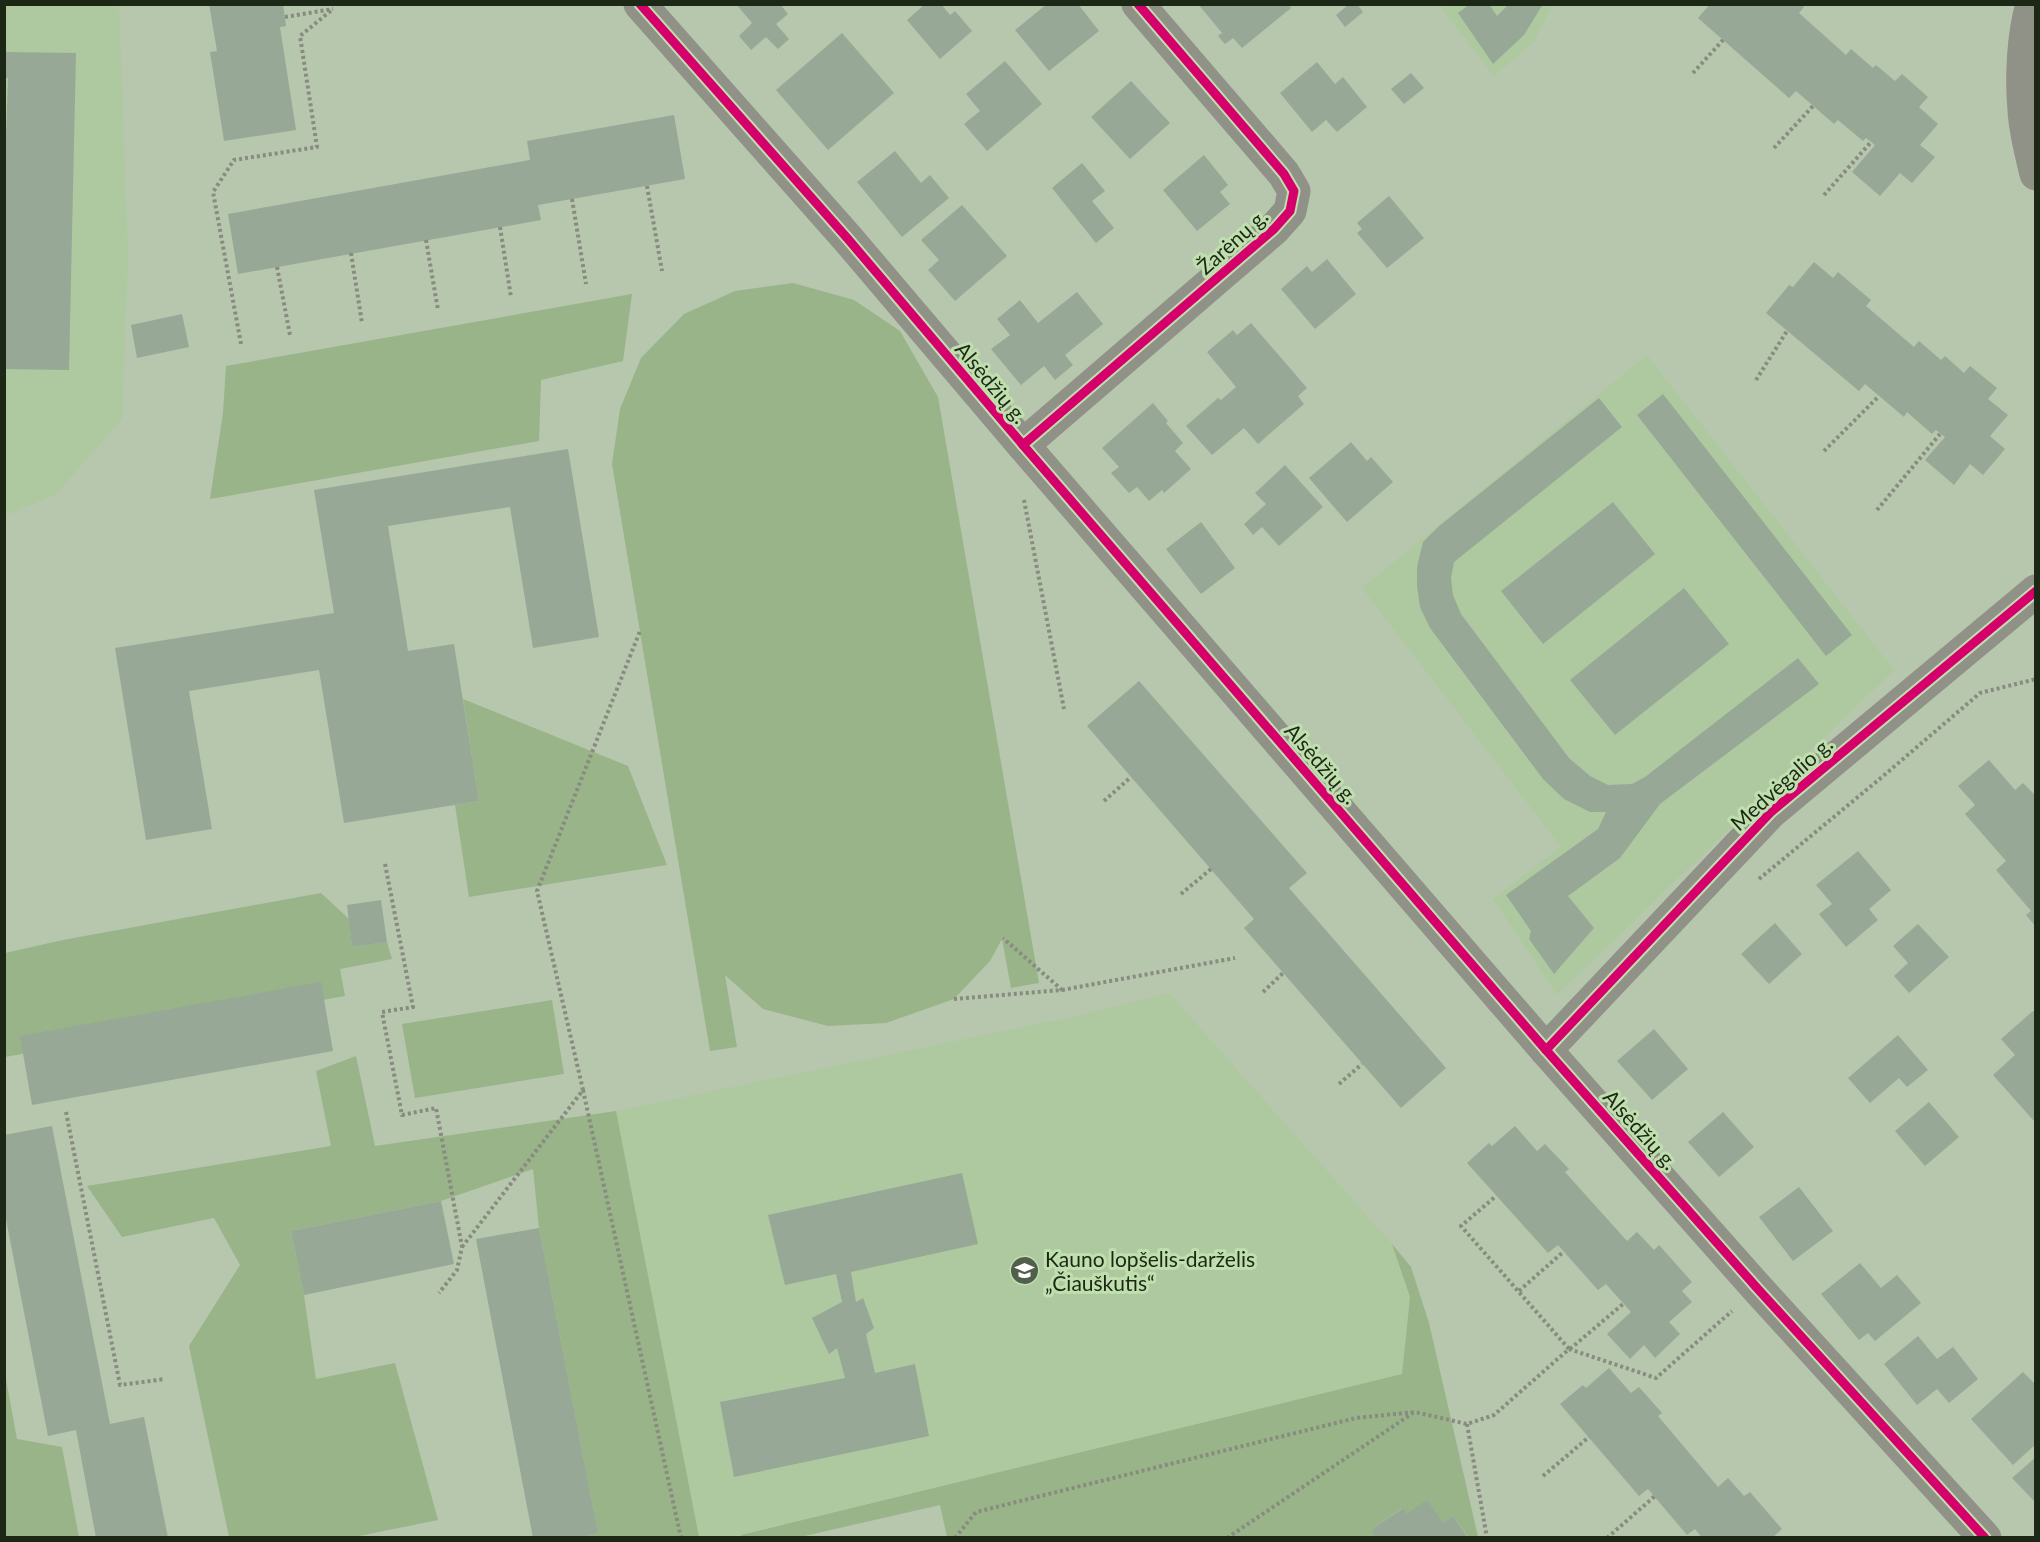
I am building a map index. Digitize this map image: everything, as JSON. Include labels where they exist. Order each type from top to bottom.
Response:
[{"type":"street","name":"Alsėdžių g.","points":[[640,4],[848,239],[1546,1050],[1757,1288],[1985,1538]]},
{"type":"street","name":"Žarėnų g.","points":[[1023,445],[1274,229],[1290,211],[1294,191],[1284,174],[1138,4]]},
{"type":"street","points":[[2032,4],[2027,20],[2023,81],[2024,112],[2036,174]]},
{"type":"street","name":"Medvėgalio g.","points":[[1546,1050],[1771,812],[2036,591]]},
{"type":"path","points":[[241,344],[213,192],[234,159],[317,147],[300,36],[333,9],[285,17]]},
{"type":"path","points":[[1693,73],[1723,40]]},
{"type":"path","points":[[1774,148],[1813,106]]},
{"type":"path","points":[[1824,195],[1871,142]]},
{"type":"path","points":[[647,186],[662,271]]},
{"type":"path","points":[[572,199],[586,284]]},
{"type":"path","points":[[500,227],[511,297]]},
{"type":"path","points":[[426,240],[438,310]]},
{"type":"path","points":[[351,253],[362,323]]},
{"type":"path","points":[[277,267],[290,336]]},
{"type":"path","points":[[1756,380],[1787,331]]},
{"type":"path","points":[[1824,451],[1879,396]]},
{"type":"path","points":[[1877,510],[1940,434]]},
{"type":"path","points":[[1024,496],[1064,709]]},
{"type":"path","points":[[640,631],[537,891],[681,1538]]},
{"type":"path","points":[[1887,774],[1980,693],[2036,679]]},
{"type":"path","points":[[1104,801],[1131,777]]},
{"type":"path","points":[[385,864],[413,1007],[382,1012],[402,1115],[436,1108],[462,1247],[457,1270],[439,1293]]},
{"type":"path","points":[[1181,894],[1211,869]]},
{"type":"path","points":[[1003,938],[1062,990]]},
{"type":"path","points":[[954,999],[1062,990],[1234,958]]},
{"type":"path","points":[[1263,992],[1283,973]]},
{"type":"path","points":[[1339,1084],[1362,1064]]},
{"type":"path","points":[[462,1247],[583,1090]]},
{"type":"path","points":[[66,1112],[120,1385],[165,1379]]},
{"type":"path","points":[[1496,1196],[1461,1226],[1569,1349],[1656,1378],[1757,1288]]},
{"type":"path","points":[[1519,1292],[1563,1252]]},
{"type":"path","points":[[954,1538],[976,1512],[1356,1418],[1414,1412],[1467,1424],[1494,1415],[1623,1304]]},
{"type":"path","points":[[1227,1538],[1414,1412]]},
{"type":"path","points":[[1467,1424],[1487,1538]]},
{"type":"path","points":[[1543,1476],[1589,1437]]},
{"type":"path","points":[[1607,1538],[1654,1496]]},
{"type":"shaded area","points":[[5,5],[119,5],[128,256],[122,419],[55,495],[6,515],[5,515]]},
{"type":"shaded area","points":[[1439,5],[1552,5],[1534,42],[1494,76]]},
{"type":"shaded area","points":[[793,283],[854,300],[900,331],[938,397],[1039,983],[1011,988],[1002,939],[990,961],[954,999],[886,1023],[828,1026],[763,1009],[725,975],[737,1047],[710,1051],[612,464],[620,409],[641,358],[684,314],[735,291]]},
{"type":"shaded area","points":[[632,294],[623,361],[541,380],[539,441],[210,499],[223,413],[226,366]]},
{"type":"shaded area","points":[[1647,355],[1894,670],[1557,995],[1493,899],[1561,847],[1362,588]]},
{"type":"shaded area","points":[[463,699],[628,766],[667,865],[469,897],[455,805],[479,801]]},
{"type":"shaded area","points":[[321,893],[349,919],[352,947],[387,942],[392,959],[340,969],[345,996],[5,1057],[5,953],[63,940]]},
{"type":"shaded area","name":"Kauno lopšelis-darželis „Čiauškutis“","points":[[1169,993],[1392,1244],[1410,1297],[1402,1374],[731,1537],[699,1537],[616,1111],[1067,1018]]},
{"type":"shaded area","points":[[552,1000],[564,1074],[415,1098],[402,1024]]},
{"type":"shaded area","points":[[356,1056],[375,1146],[616,1111],[699,1537],[575,1537],[598,1533],[539,1228],[533,1169],[441,1201],[291,1231],[304,1295],[316,1379],[395,1363],[438,1520],[349,1538],[229,1537],[189,1346],[240,1265],[214,1218],[122,1237],[87,1186],[331,1146],[316,1071]]},
{"type":"shaded area","points":[[1392,1244],[1411,1267],[1429,1323],[1478,1537],[1468,1537],[1453,1516],[1443,1523],[1407,1514],[1402,1508],[1371,1530],[1376,1537],[947,1537],[940,1505],[800,1537],[741,1538],[741,1535],[1402,1374],[1410,1297]]},
{"type":"shaded area","points":[[5,1374],[17,1439],[62,1447],[79,1537],[5,1537]]},
{"type":"building","points":[[209,4],[283,4],[286,26],[280,27],[296,130],[224,141],[210,52],[217,51]]},
{"type":"building","points":[[736,4],[780,4],[788,14],[776,24],[789,39],[778,49],[766,37],[751,50],[739,36],[752,23]]},
{"type":"building","points":[[925,4],[941,4],[950,15],[955,11],[972,31],[940,59],[907,20]]},
{"type":"building","points":[[1047,4],[1078,4],[1099,31],[1049,71],[1015,30]]},
{"type":"building","points":[[1198,4],[1288,4],[1291,8],[1242,48],[1233,38],[1225,44],[1218,36],[1222,33]]},
{"type":"building","points":[[1349,4],[1357,4],[1363,12],[1345,27],[1336,15]]},
{"type":"building","points":[[1470,4],[1489,4],[1497,16],[1509,4],[1543,4],[1524,35],[1493,64],[1458,13]]},
{"type":"building","points":[[1710,4],[1801,4],[1804,7],[1799,13],[1846,55],[1851,49],[1873,68],[1876,65],[1895,81],[1902,74],[1928,97],[1919,107],[1938,124],[1920,145],[1935,157],[1912,183],[1900,173],[1880,196],[1852,172],[1875,145],[1866,138],[1863,141],[1838,120],[1834,124],[1796,91],[1789,98],[1698,18]]},
{"type":"building","points":[[842,33],[894,93],[828,150],[776,90]]},
{"type":"building","points":[[4,52],[76,53],[69,370],[4,369],[4,197],[8,78],[4,78]]},
{"type":"building","points":[[1005,61],[1042,104],[987,151],[964,124],[980,111],[966,94]]},
{"type":"building","points":[[1317,62],[1335,84],[1343,77],[1367,107],[1337,132],[1326,120],[1312,132],[1280,93]]},
{"type":"building","points":[[1411,73],[1424,88],[1404,104],[1391,89]]},
{"type":"building","points":[[1131,81],[1170,123],[1130,159],[1091,117]]},
{"type":"building","points":[[674,115],[685,179],[538,205],[541,220],[238,274],[228,214],[530,160],[527,141]]},
{"type":"building","points":[[895,151],[921,183],[930,175],[949,198],[902,237],[857,182]]},
{"type":"building","points":[[1204,155],[1228,185],[1220,192],[1230,204],[1197,231],[1163,190]]},
{"type":"building","points":[[1082,163],[1105,191],[1092,201],[1114,228],[1096,243],[1052,188]]},
{"type":"building","points":[[1389,196],[1424,238],[1387,268],[1357,233],[1362,229],[1357,223]]},
{"type":"building","points":[[962,205],[1007,256],[955,301],[928,270],[939,260],[921,240]]},
{"type":"building","points":[[1327,259],[1356,294],[1315,329],[1281,289],[1307,266],[1312,272]]},
{"type":"building","points":[[1814,262],[1833,278],[1838,272],[1871,300],[1866,306],[1914,347],[1919,341],[1941,360],[1945,356],[1964,373],[1970,366],[1997,388],[1988,399],[2008,415],[1990,436],[2005,449],[1983,475],[1970,464],[1954,485],[1925,460],[1945,437],[1936,430],[1932,434],[1907,412],[1904,417],[1865,384],[1859,391],[1766,313],[1789,285],[1793,287]]},
{"type":"building","points":[[1077,292],[1103,324],[1065,355],[1073,365],[1055,380],[1044,366],[1021,385],[991,349],[1010,335],[997,319],[1020,300],[1038,323]]},
{"type":"building","points":[[182,314],[189,347],[137,358],[131,325]]},
{"type":"building","points":[[1251,323],[1307,388],[1298,396],[1304,404],[1258,444],[1244,428],[1212,455],[1186,426],[1218,398],[1221,400],[1236,387],[1207,352],[1233,330],[1237,335]]},
{"type":"building","points":[[1663,394],[1852,635],[1826,656],[1637,415]]},
{"type":"building","points":[[1599,398],[1622,427],[1454,562],[1451,578],[1453,595],[1461,614],[1569,758],[1590,776],[1608,785],[1632,784],[1645,777],[1798,658],[1819,684],[1660,804],[1620,858],[1568,896],[1594,928],[1554,974],[1529,939],[1531,931],[1506,895],[1598,829],[1606,812],[1590,812],[1564,799],[1543,779],[1430,628],[1420,607],[1417,567],[1423,542],[1438,527]]},
{"type":"building","points":[[1153,403],[1183,443],[1175,451],[1191,469],[1164,493],[1162,490],[1149,501],[1137,487],[1129,493],[1111,473],[1119,467],[1102,448]]},
{"type":"building","points":[[1351,442],[1367,461],[1371,457],[1393,482],[1347,522],[1309,478]]},
{"type":"building","points":[[568,449],[599,637],[533,648],[510,507],[388,526],[408,651],[454,644],[479,801],[344,823],[319,670],[189,691],[212,829],[146,840],[115,648],[334,613],[314,490]]},
{"type":"building","points":[[1285,465],[1323,507],[1279,546],[1262,527],[1253,535],[1244,524],[1266,504],[1255,493]]},
{"type":"building","points":[[1613,502],[1655,554],[1543,644],[1501,591]]},
{"type":"building","points":[[1201,522],[1235,568],[1201,594],[1166,549]]},
{"type":"building","points":[[1684,588],[1729,644],[1615,735],[1570,680]]},
{"type":"building","points":[[1139,681],[1307,873],[1289,888],[1446,1068],[1401,1108],[1244,928],[1254,919],[1087,726]]},
{"type":"building","points":[[1989,760],[2015,790],[2023,783],[2036,796],[2036,927],[2026,915],[2031,911],[1996,870],[2006,861],[1965,814],[1975,805],[1958,786]]},
{"type":"building","points":[[1858,851],[1891,890],[1869,909],[1878,920],[1846,947],[1819,914],[1832,904],[1816,885]]},
{"type":"building","points":[[381,900],[387,942],[352,947],[347,905]]},
{"type":"building","points":[[1775,923],[1802,954],[1769,984],[1741,954]]},
{"type":"building","points":[[1918,924],[1949,957],[1909,993],[1894,976],[1908,963],[1893,946]]},
{"type":"building","points":[[321,982],[333,1051],[32,1105],[20,1036]]},
{"type":"building","points":[[2033,1011],[2036,1013],[2036,1120],[2034,1121],[1993,1075],[2015,1055],[2001,1039]]},
{"type":"building","points":[[1654,1029],[1688,1069],[1652,1100],[1617,1061]]},
{"type":"building","points":[[1898,1035],[1928,1070],[1907,1087],[1899,1078],[1870,1103],[1848,1078]]},
{"type":"building","points":[[1929,1102],[1959,1137],[1925,1166],[1895,1131]]},
{"type":"building","points":[[1723,1112],[1754,1147],[1719,1177],[1688,1142]]},
{"type":"building","points":[[52,1126],[110,1424],[144,1417],[168,1538],[96,1538],[76,1430],[48,1436],[4,1209],[4,1135]]},
{"type":"building","points":[[1515,1126],[1537,1151],[1545,1144],[1569,1169],[1565,1172],[1627,1241],[1637,1232],[1654,1250],[1659,1245],[1692,1282],[1682,1291],[1692,1302],[1669,1322],[1680,1334],[1655,1358],[1644,1345],[1630,1359],[1607,1334],[1631,1312],[1606,1284],[1598,1290],[1558,1245],[1548,1253],[1467,1163],[1489,1143],[1492,1146]]},
{"type":"building","points":[[962,1173],[978,1244],[851,1272],[856,1302],[863,1298],[874,1328],[866,1334],[875,1373],[915,1364],[929,1436],[734,1477],[720,1402],[845,1378],[837,1348],[829,1354],[812,1318],[842,1302],[836,1274],[785,1285],[768,1215]]},
{"type":"building","points":[[1799,1187],[1833,1231],[1793,1261],[1759,1217]]},
{"type":"building","points":[[441,1201],[454,1264],[304,1295],[291,1231]]},
{"type":"building","points":[[539,1228],[598,1533],[575,1538],[533,1538],[476,1239]]},
{"type":"building","points":[[1860,1263],[1881,1288],[1897,1275],[1921,1303],[1875,1341],[1868,1333],[1859,1340],[1821,1294]]},
{"type":"building","points":[[1918,1336],[1937,1359],[1953,1347],[1978,1379],[1949,1403],[1937,1389],[1917,1405],[1884,1364]]},
{"type":"building","points":[[1609,1368],[1631,1393],[1639,1387],[1662,1413],[1658,1416],[1718,1487],[1728,1478],[1744,1496],[1750,1492],[1782,1529],[1772,1538],[1702,1538],[1695,1529],[1687,1535],[1648,1489],[1639,1496],[1560,1404],[1583,1385],[1586,1388]]},
{"type":"building","points":[[2023,1372],[2036,1385],[2036,1444],[2013,1465],[1971,1419]]},
{"type":"building","points":[[2036,1457],[2036,1503],[2012,1478]]},
{"type":"building","points":[[1427,1500],[1443,1523],[1453,1516],[1468,1538],[1376,1538],[1371,1530],[1403,1508],[1407,1514]]},
{"type":"cycle path","points":[[640,4],[848,239],[1546,1050],[1757,1288],[1985,1538]]},
{"type":"cycle path","points":[[1023,445],[1274,229],[1290,211],[1294,191],[1284,174],[1138,4]]},
{"type":"cycle path","points":[[1546,1050],[1771,812],[2036,591]]},
{"type":"place","name":"Kauno lopšelis-darželis „Čiauškutis“","points":[[1024,1270]]}]
